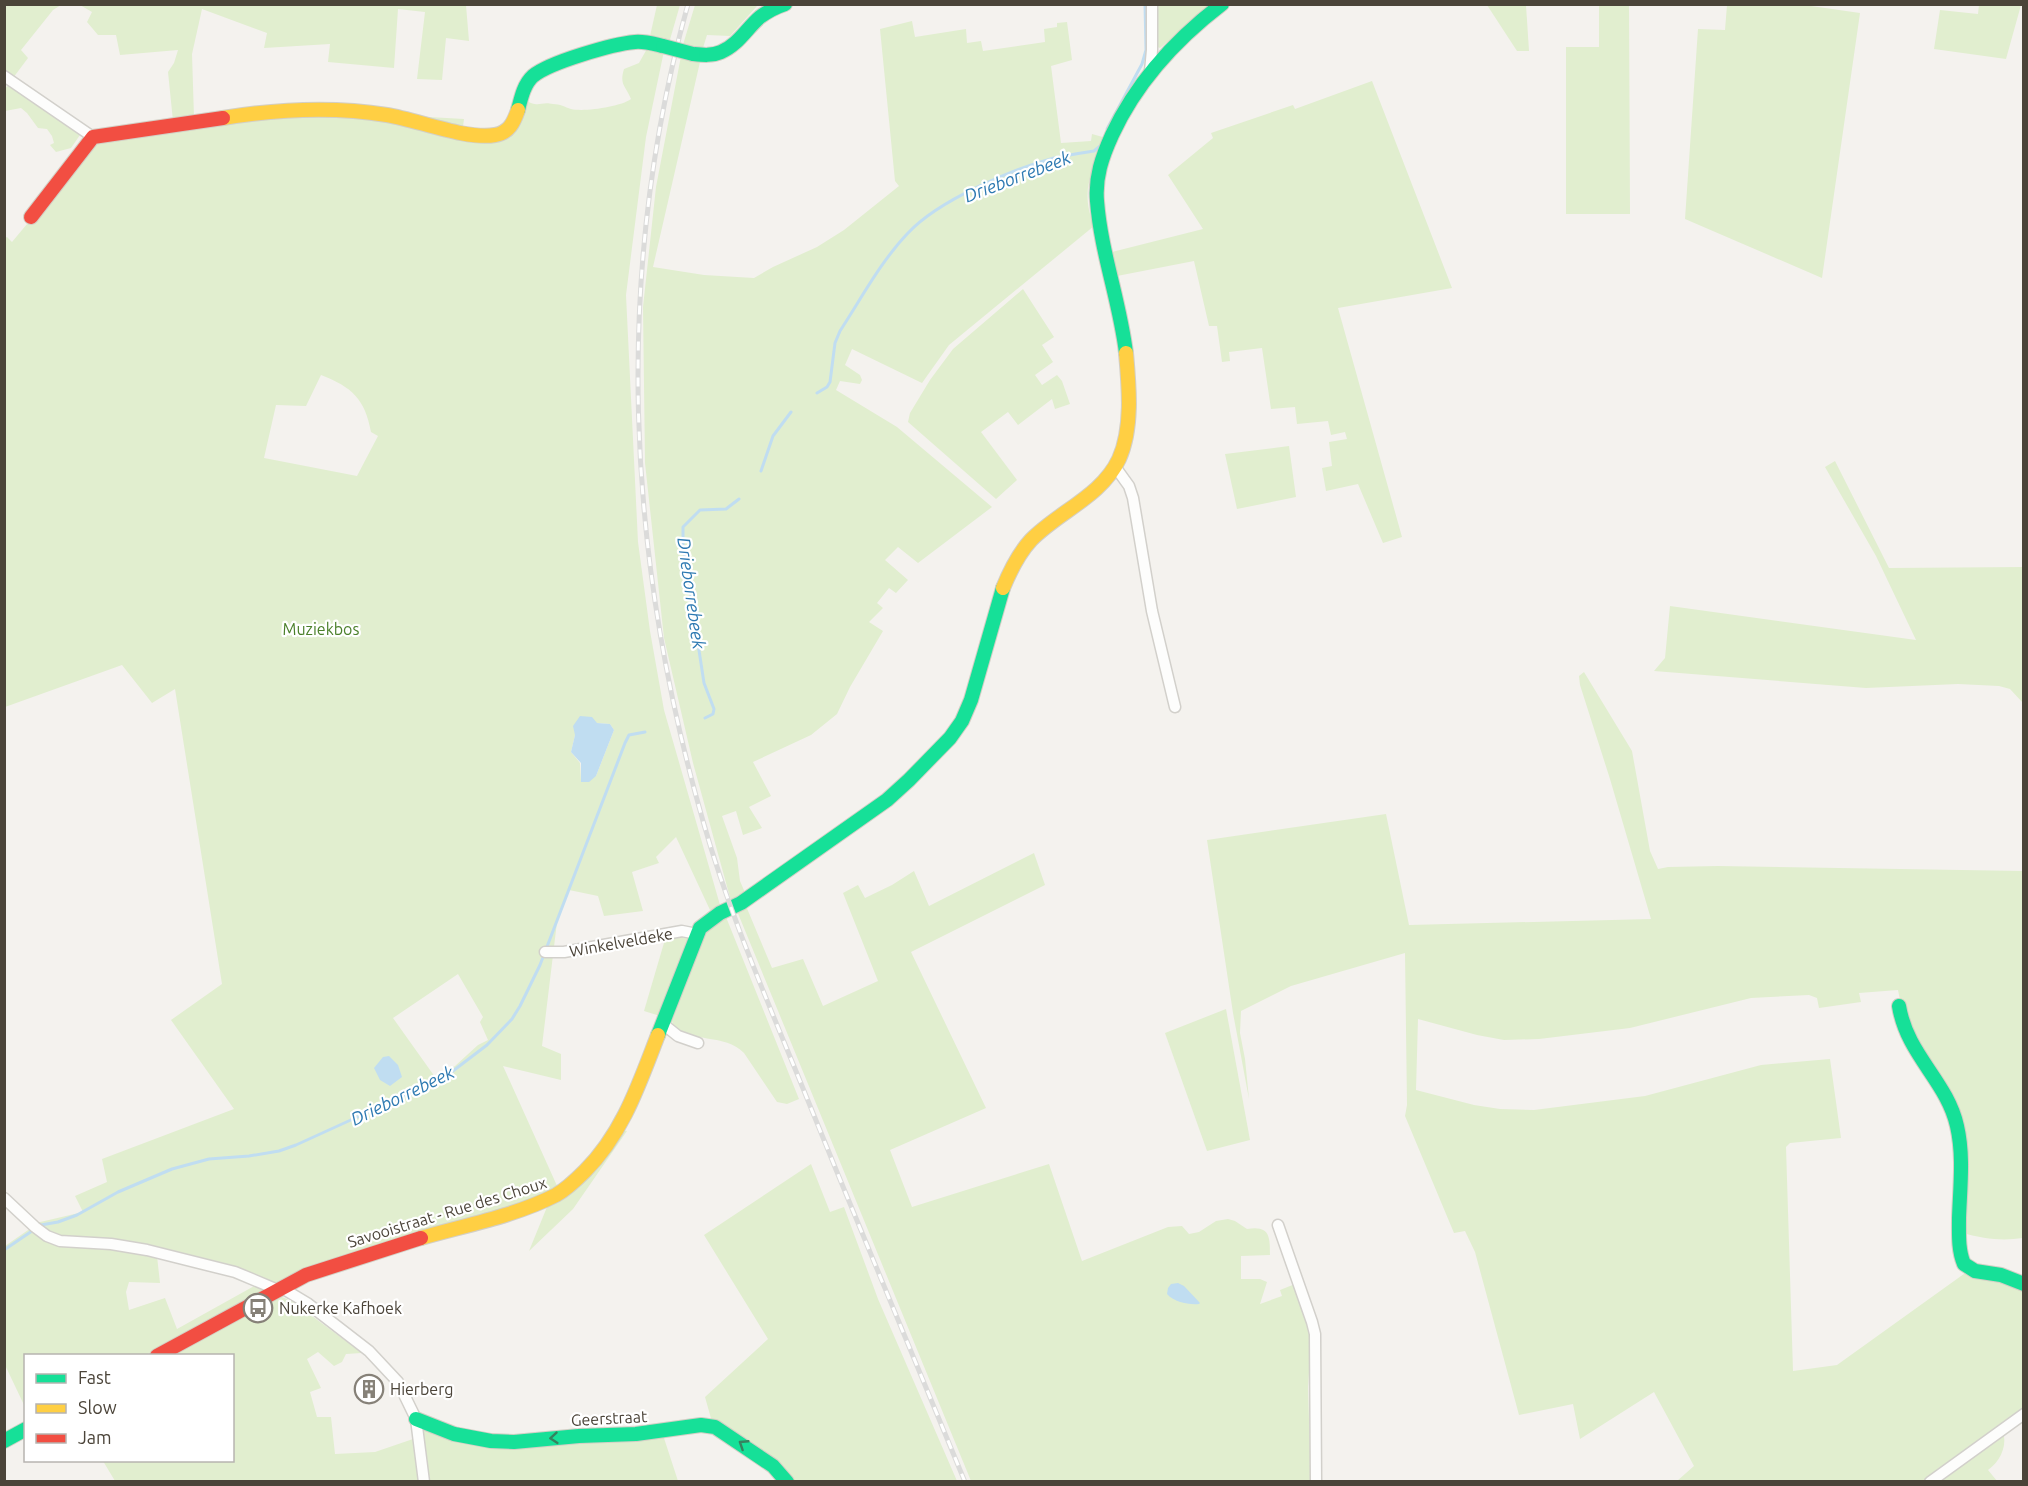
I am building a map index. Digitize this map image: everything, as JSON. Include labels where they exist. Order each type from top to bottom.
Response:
[{"type":"main road","points":[[31,217],[93,136],[187,122],[321,109],[403,117],[482,135],[499,135],[512,126],[525,88],[534,75],[559,64],[621,45],[645,42],[711,56],[732,46],[767,10],[785,4]]},
{"type":"main road","points":[[1116,468],[1123,448],[1128,392],[1123,328],[1099,224],[1097,183],[1100,165],[1126,106],[1150,71],[1190,30],[1222,4]]},
{"type":"main road","name":"Savooistraat - Rue des Choux","points":[[162,1354],[306,1275],[528,1207],[558,1194],[571,1185],[596,1160],[622,1123],[697,934],[705,923],[741,903],[871,814],[922,768],[955,733],[966,712],[1004,586],[1021,552],[1038,532],[1102,482],[1116,468]]},
{"type":"main road","points":[[1899,1006],[1902,1022],[1913,1046],[1942,1090],[1955,1117],[1959,1143],[1959,1234],[1964,1265],[1973,1271],[1996,1273],[2024,1284]]},
{"type":"main road","name":"Geerstraat","points":[[416,1419],[454,1434],[491,1441],[636,1434],[702,1425],[715,1427],[773,1466],[788,1482]]},
{"type":"main road","points":[[4,1441],[24,1430]]},
{"type":"street","points":[[1150,71],[1152,4]]},
{"type":"street","points":[[4,76],[93,136]]},
{"type":"street","points":[[1116,468],[1133,498],[1152,611],[1175,706]]},
{"type":"street","name":"Winkelveldeke","points":[[545,952],[564,952],[682,931],[697,934]]},
{"type":"street","points":[[663,1024],[678,1036],[698,1043]]},
{"type":"street","points":[[4,1198],[35,1227],[47,1236],[60,1241],[111,1244],[147,1250],[235,1272],[280,1289],[307,1303],[369,1351],[398,1382],[416,1419],[424,1482]]},
{"type":"street","points":[[1278,1225],[1315,1334],[1316,1482]]},
{"type":"street","points":[[1930,1482],[2024,1414]]},
{"type":"green space","points":[[756,4],[757,6],[730,36],[707,35],[702,51],[682,48],[695,5]]},
{"type":"green space","points":[[1797,4],[1860,13],[1822,278],[1685,219],[1698,29],[1725,30],[1727,5]]},
{"type":"green space","points":[[5,5],[61,5],[53,10],[21,50],[28,58],[13,78],[5,72]]},
{"type":"green space","name":"Muziekbos","points":[[80,5],[466,5],[469,41],[446,38],[442,80],[417,79],[425,12],[398,9],[394,68],[328,62],[330,44],[264,48],[267,33],[202,9],[192,54],[194,117],[264,105],[387,107],[394,115],[464,119],[462,134],[496,142],[523,99],[533,104],[556,104],[577,110],[602,108],[626,102],[631,99],[623,82],[624,69],[639,63],[648,47],[664,51],[646,137],[626,295],[638,542],[664,710],[720,905],[710,910],[676,837],[656,857],[659,863],[632,872],[643,911],[604,916],[598,896],[569,890],[557,922],[542,1046],[561,1054],[561,1080],[503,1066],[558,1188],[550,1194],[275,1283],[243,1273],[62,1239],[36,1223],[83,1212],[75,1196],[107,1182],[102,1159],[234,1109],[171,1020],[222,984],[175,689],[152,703],[122,665],[5,707],[5,238],[7,237],[12,242],[93,145],[173,121],[168,72],[178,50],[120,55],[116,35],[98,35],[87,22],[92,12]],"holes":[[[321,375],[341,384],[355,396],[365,411],[371,432],[378,436],[357,476],[264,458],[276,405],[306,406]],[[597,723],[610,724],[614,730],[596,776],[581,781],[580,763],[571,752],[575,735]],[[458,974],[483,1017],[480,1022],[488,1040],[478,1045],[455,1066],[435,1077],[393,1018]]]},
{"type":"green space","points":[[657,5],[680,5],[669,43],[650,36]]},
{"type":"green space","points":[[1155,5],[1212,5],[1160,48],[1155,46]]},
{"type":"green space","points":[[1487,5],[1526,5],[1529,51],[1517,51]]},
{"type":"green space","points":[[1599,5],[1629,5],[1630,214],[1566,214],[1566,47],[1599,47]]},
{"type":"green space","points":[[1979,5],[2021,5],[2006,59],[1934,49],[1940,10],[1978,14]]},
{"type":"green space","points":[[912,21],[915,37],[966,29],[967,43],[981,41],[983,51],[1045,42],[1044,29],[1057,27],[1057,23],[1067,22],[1072,60],[1051,66],[1061,143],[1091,141],[1092,134],[1106,138],[1093,170],[1088,190],[1090,213],[1094,226],[949,345],[922,383],[852,349],[845,365],[860,375],[862,380],[860,384],[840,381],[836,390],[897,427],[992,507],[918,563],[898,547],[885,560],[908,580],[896,593],[889,588],[877,603],[883,608],[869,622],[883,631],[837,714],[811,735],[753,762],[771,796],[749,807],[762,828],[743,835],[736,811],[722,816],[737,858],[740,881],[746,895],[731,901],[693,763],[664,638],[645,463],[643,307],[656,187],[681,56],[700,62],[653,267],[704,275],[754,278],[817,247],[844,230],[899,186],[895,181],[880,29]]},
{"type":"green space","points":[[1372,81],[1452,288],[1338,308],[1402,537],[1383,543],[1358,484],[1326,491],[1322,468],[1332,466],[1329,442],[1347,439],[1345,432],[1331,435],[1328,421],[1297,424],[1295,407],[1271,409],[1262,348],[1229,352],[1230,361],[1222,362],[1217,326],[1209,326],[1194,261],[1117,276],[1112,252],[1203,229],[1168,175],[1213,138],[1211,133],[1293,105],[1295,109]]},
{"type":"green space","points":[[7,86],[25,94],[82,132],[71,148],[56,152],[50,145],[54,143],[47,129],[38,128],[21,108],[5,111],[4,91]]},
{"type":"green space","points":[[1023,289],[1054,337],[1042,345],[1053,362],[1035,375],[1042,385],[1057,375],[1062,381],[1070,404],[1055,409],[1052,399],[1018,425],[1008,412],[981,432],[1017,480],[996,499],[908,422],[910,413],[930,380],[953,349]]},
{"type":"green space","points":[[1289,446],[1296,497],[1237,509],[1225,454]]},
{"type":"green space","points":[[1835,461],[1889,568],[2023,567],[2023,703],[2010,689],[1999,686],[1958,684],[1866,688],[1654,671],[1665,658],[1670,606],[1916,640],[1876,556],[1825,467]]},
{"type":"green space","points":[[1584,672],[1632,751],[1650,851],[1658,869],[1718,866],[2023,871],[2023,1238],[1993,1239],[1963,1233],[1961,1121],[1917,1046],[1901,1005],[1898,990],[1859,993],[1861,1002],[1819,1008],[1817,998],[1809,995],[1751,998],[1630,1028],[1539,1039],[1504,1040],[1418,1019],[1416,1090],[1474,1105],[1500,1109],[1534,1110],[1645,1096],[1761,1065],[1830,1059],[1841,1138],[1790,1143],[1786,1147],[1793,1371],[1837,1365],[1968,1271],[2023,1290],[2023,1408],[1923,1482],[1677,1481],[1694,1466],[1654,1392],[1580,1439],[1573,1404],[1519,1415],[1475,1252],[1465,1231],[1454,1233],[1405,1116],[1407,1105],[1405,953],[1291,986],[1241,1011],[1240,1033],[1249,1099],[1233,1013],[1207,840],[1386,814],[1409,925],[1651,919],[1580,685],[1579,676]]},
{"type":"green space","points":[[1034,853],[1045,885],[911,952],[986,1108],[890,1150],[912,1207],[1049,1164],[1082,1261],[1168,1227],[1182,1226],[1189,1234],[1199,1232],[1216,1221],[1228,1219],[1247,1229],[1255,1228],[1264,1231],[1269,1238],[1270,1255],[1241,1256],[1241,1279],[1260,1279],[1267,1282],[1260,1304],[1282,1296],[1280,1290],[1295,1284],[1309,1327],[1311,1341],[1308,1388],[1311,1481],[971,1481],[737,911],[746,906],[772,968],[803,959],[823,1006],[878,981],[843,893],[858,885],[865,898],[914,871],[929,906]]},
{"type":"green space","points":[[726,917],[799,1099],[787,1104],[777,1102],[744,1053],[736,1047],[718,1040],[690,1035],[673,1025],[672,1021],[704,933]]},
{"type":"green space","points":[[679,934],[688,937],[660,1016],[644,1011],[666,936]]},
{"type":"green space","points":[[1226,1009],[1250,1140],[1207,1151],[1165,1033]]},
{"type":"green space","points":[[622,1130],[627,1131],[573,1209],[529,1251],[547,1207],[566,1198]]},
{"type":"green space","points":[[811,1164],[830,1212],[844,1207],[878,1299],[957,1481],[794,1481],[712,1422],[705,1397],[768,1339],[704,1235]]},
{"type":"green space","points":[[31,1228],[47,1240],[157,1256],[160,1283],[129,1282],[126,1292],[129,1310],[165,1298],[177,1329],[258,1284],[268,1288],[148,1354],[24,1354],[24,1405],[5,1365],[5,1246]]},
{"type":"green space","points":[[280,1296],[293,1302],[362,1353],[346,1354],[342,1362],[334,1366],[318,1352],[307,1359],[321,1388],[310,1392],[317,1417],[331,1417],[335,1454],[375,1452],[413,1439],[420,1481],[115,1481],[104,1462],[234,1462],[234,1354],[171,1354]]},
{"type":"green space","points":[[432,1428],[457,1436],[663,1435],[678,1481],[429,1481],[423,1431]]},
{"type":"green space","points":[[2000,1434],[2004,1436],[2003,1450],[1988,1470],[1997,1481],[1935,1482]]},
{"type":"water","points":[[580,716],[592,717],[597,723],[610,724],[614,730],[596,776],[589,782],[581,782],[581,763],[571,752],[575,735],[573,726]]},
{"type":"water","points":[[389,1056],[398,1065],[402,1077],[390,1086],[380,1080],[374,1068],[383,1057]]},
{"type":"water","points":[[1178,1283],[1184,1286],[1200,1303],[1186,1303],[1170,1297],[1167,1294],[1168,1288],[1171,1284]]},
{"type":"waterway","name":"Drieborrebeek","points":[[1107,129],[1142,64],[1146,50],[1145,4]]},
{"type":"waterway","name":"Drieborrebeek","points":[[817,393],[827,387],[830,382],[835,343],[840,331],[889,256],[921,221],[956,198],[997,178],[1054,158],[1094,151],[1100,146]]},
{"type":"waterway","name":"Drieborrebeek","points":[[761,471],[773,436],[791,412]]},
{"type":"waterway","name":"Drieborrebeek","points":[[705,718],[713,714],[714,709],[704,683],[683,546],[683,527],[700,510],[726,509],[739,499]]},
{"type":"waterway","name":"Drieborrebeek","points":[[41,1225],[77,1215],[118,1192],[172,1169],[209,1159],[249,1156],[279,1151],[296,1145],[445,1077],[487,1045],[512,1019],[540,965],[629,735],[645,732]]},
{"type":"waterway","name":"Drieborrebeek","points":[[4,1250],[32,1231]]},
{"type":"railway","points":[[688,4],[664,106],[648,208],[639,311],[638,413],[645,516],[658,618],[677,720],[703,821],[735,920],[965,1482]]},
{"type":"traffic: fast","points":[[693,54],[711,55],[727,49],[760,17],[785,4]]},
{"type":"traffic: fast","points":[[1126,353],[1099,220],[1097,184],[1100,167],[1108,143],[1122,115],[1145,79],[1188,32],[1222,4]]},
{"type":"traffic: fast","points":[[518,110],[523,92],[530,79],[553,65],[582,54],[625,43],[642,42],[663,46]]},
{"type":"traffic: fast","points":[[663,46],[693,54]]},
{"type":"traffic: fast","points":[[658,1035],[700,928],[720,913],[741,903],[887,800],[950,738],[962,721],[971,700],[1003,588]]},
{"type":"traffic: fast","points":[[1899,1006],[1910,1039],[1945,1095],[1957,1126],[1961,1160],[1959,1242],[1964,1264],[1975,1271],[2001,1275],[2024,1284]]},
{"type":"traffic: fast","points":[[416,1419],[454,1434],[491,1441],[514,1442],[636,1434],[701,1425],[715,1427],[773,1466],[787,1482]]},
{"type":"traffic: fast","points":[[4,1441],[24,1430]]},
{"type":"traffic: slow","points":[[223,118],[264,112],[346,110],[387,115],[456,132],[483,136],[504,132],[513,123],[518,110]]},
{"type":"traffic: slow","points":[[1003,588],[1015,563],[1031,540],[1091,494],[1111,472],[1119,459],[1128,421],[1129,393],[1126,353]]},
{"type":"traffic: slow","points":[[421,1238],[524,1209],[564,1190],[585,1171],[610,1141],[637,1090],[658,1035]]},
{"type":"traffic: jam","points":[[31,217],[93,137],[223,118]]},
{"type":"traffic: jam","points":[[161,1354],[306,1275],[421,1238]]},
{"type":"place","name":"Nukerke Kafhoek","points":[[258,1308]]},
{"type":"place","name":"Hierberg","points":[[369,1389]]}]
